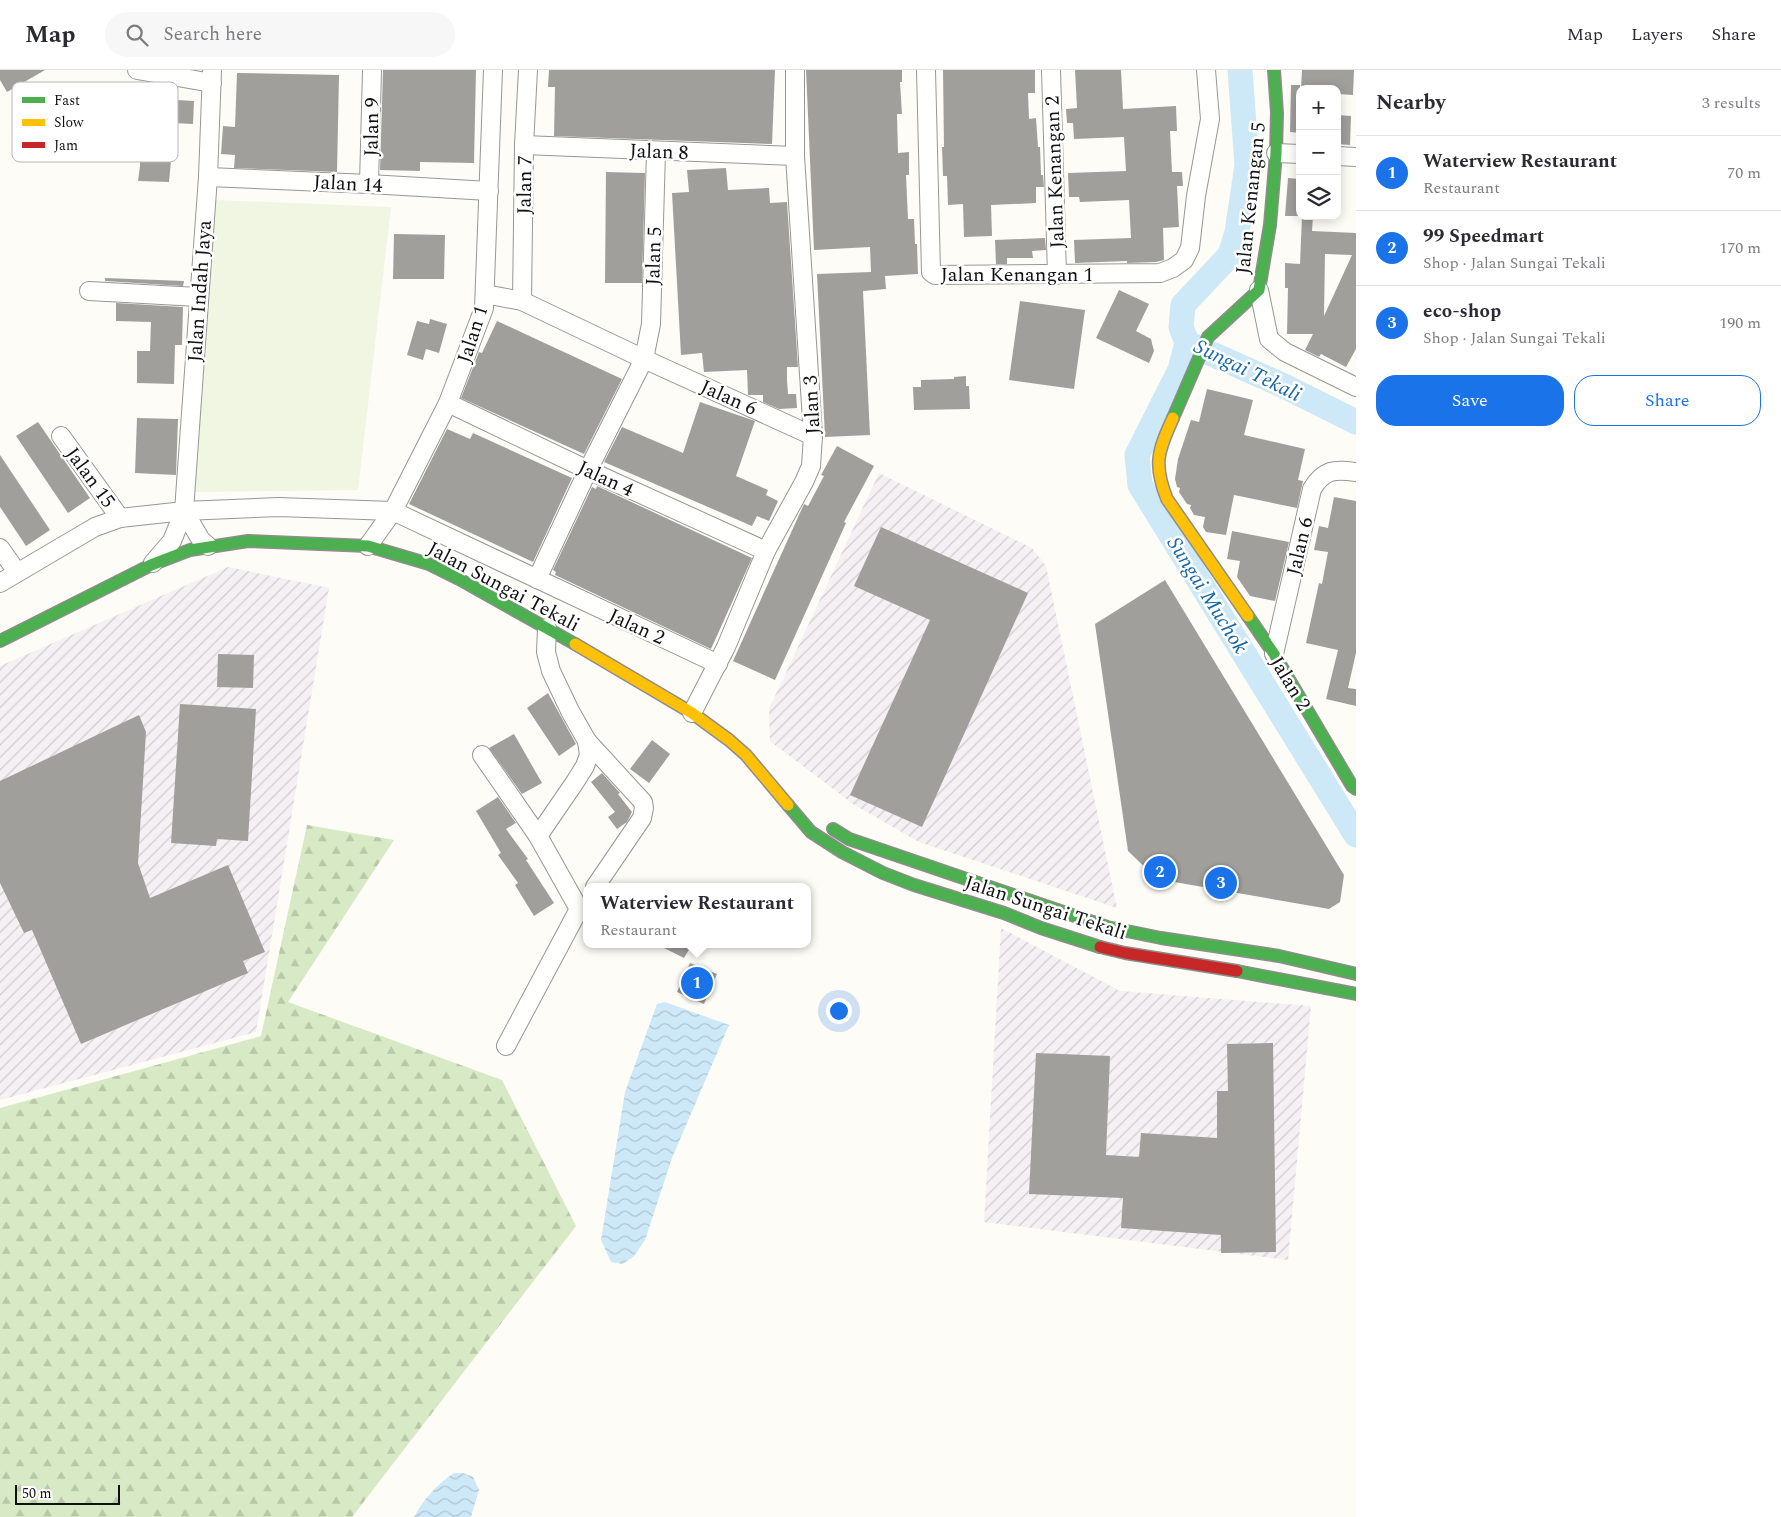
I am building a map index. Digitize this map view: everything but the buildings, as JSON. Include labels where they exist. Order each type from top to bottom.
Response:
[{"type":"street","points":[[137,70],[212,76]]},
{"type":"street","points":[[365,70],[372,70]]},
{"type":"street","name":"Jalan 9","points":[[370,184],[372,70]]},
{"type":"street","name":"Jalan 1","points":[[368,546],[393,511],[448,403],[484,308],[493,70]]},
{"type":"street","name":"Jalan 7","points":[[522,301],[524,145],[528,70]]},
{"type":"street","name":"Jalan 3","points":[[692,714],[718,664],[766,551],[804,482],[810,466],[813,436],[795,156],[795,70]]},
{"type":"street","name":"Jalan Kenangan 1","points":[[926,70],[932,274],[935,275],[1160,273],[1173,268],[1184,260],[1190,248],[1196,196],[1210,120],[1209,86],[1206,70]]},
{"type":"street","name":"Jalan Kenangan 2","points":[[1051,70],[1057,275]]},
{"type":"street","name":"Jalan Kenangan 5","points":[[1208,336],[1259,290],[1270,226],[1276,153],[1277,113],[1274,70]]},
{"type":"street","name":"Jalan Indah Jaya","points":[[151,565],[172,541],[184,511],[208,177],[212,76]]},
{"type":"street","name":"Jalan 8","points":[[524,145],[656,152],[795,156]]},
{"type":"street","name":"Jalan 5","points":[[644,359],[651,324],[656,152]]},
{"type":"street","points":[[1276,153],[1296,154]]},
{"type":"street","points":[[1341,156],[1356,157]]},
{"type":"street","name":"Jalan 14","points":[[208,177],[489,191]]},
{"type":"street","points":[[89,290],[198,297]]},
{"type":"street","points":[[1259,290],[1269,339],[1285,352],[1356,387]]},
{"type":"street","name":"Jalan 6","points":[[485,294],[522,301],[813,436]]},
{"type":"street","name":"Jalan 2","points":[[1208,336],[1160,447],[1158,464],[1162,488],[1167,499],[1274,654],[1352,786],[1356,789]]},
{"type":"street","points":[[537,579],[588,470],[644,359]]},
{"type":"street","name":"Jalan 4","points":[[448,403],[588,470],[766,551]]},
{"type":"street","name":"Jalan 15","points":[[61,436],[120,518]]},
{"type":"street","name":"Jalan 6","points":[[1274,654],[1312,488],[1318,479],[1326,473],[1335,471],[1356,472]]},
{"type":"street","points":[[0,583],[95,527],[120,518],[184,511],[278,507],[393,511]]},
{"type":"street","points":[[184,511],[201,540],[208,546]]},
{"type":"street","name":"Jalan 2","points":[[393,511],[718,664]]},
{"type":"street","name":"Jalan Sungai Tekali","points":[[0,640],[151,565],[190,550],[248,541],[368,546],[430,564],[547,628],[692,714],[729,740],[746,755],[812,832],[842,852],[883,873],[914,885],[1004,913],[1067,937],[1125,953],[1279,978],[1356,994]]},
{"type":"street","points":[[0,548],[17,572]]},
{"type":"street","points":[[547,628],[546,652],[551,671],[570,711],[587,741],[643,802],[642,818],[597,883]]},
{"type":"street","points":[[538,836],[585,766],[589,755],[587,741]]},
{"type":"street","points":[[482,755],[583,903],[506,1046]]},
{"type":"street","name":"Jalan Sungai Tekali","points":[[782,798],[849,839],[1107,927],[1161,938],[1279,956],[1356,974]]},
{"type":"shaded area","points":[[879,473],[1032,548],[1046,566],[1117,908],[919,842],[853,804],[770,741],[769,709]]},
{"type":"shaded area","points":[[228,567],[329,588],[256,1032],[0,1100],[0,666]]},
{"type":"shaded area","points":[[1001,928],[1120,991],[1311,1006],[1288,1260],[984,1222]]},
{"type":"green space","points":[[214,200],[391,207],[358,490],[195,492]]},
{"type":"green space","points":[[307,825],[394,840],[288,1002],[502,1080],[576,1226],[352,1517],[0,1517],[0,1108],[261,1036]]},
{"type":"water","points":[[665,1002],[729,1025],[672,1158],[645,1240],[634,1256],[623,1264],[611,1262],[601,1240],[625,1092],[657,1004]]},
{"type":"water","points":[[454,1473],[463,1473],[473,1477],[479,1490],[471,1517],[414,1517],[431,1493]]},
{"type":"waterway","name":"Sungai Tekali","points":[[1240,70],[1247,165],[1237,232],[1230,255],[1183,305],[1181,327],[1187,343],[1284,386],[1356,422]]},
{"type":"waterway","name":"Sungai Muchok","points":[[1187,343],[1180,370],[1137,455],[1140,485],[1356,835]]},
{"type":"traffic: fast","points":[[1173,418],[1208,337],[1259,290],[1270,225],[1276,153],[1277,113],[1274,70]]},
{"type":"traffic: fast","points":[[0,641],[151,565],[190,550],[248,541],[368,546],[429,564],[575,644]]},
{"type":"traffic: fast","points":[[1248,616],[1274,654],[1352,786],[1356,789]]},
{"type":"traffic: fast","points":[[788,805],[811,832],[842,852],[883,873],[1100,947]]},
{"type":"traffic: fast","points":[[833,829],[849,839],[1107,927],[1161,938],[1279,956],[1356,974]]},
{"type":"traffic: fast","points":[[1237,971],[1356,994]]},
{"type":"traffic: slow","points":[[1173,418],[1159,458],[1160,476],[1167,499],[1248,616]]},
{"type":"traffic: slow","points":[[575,644],[692,713],[729,740],[746,755],[788,805]]},
{"type":"traffic: jam","points":[[1100,947],[1125,953],[1237,971]]},
{"type":"place","name":"99 Speedmart","points":[[1160,872]]},
{"type":"place","name":"eco-shop","points":[[1221,883]]},
{"type":"place","name":"Waterview Restaurant","points":[[697,983]]}]
